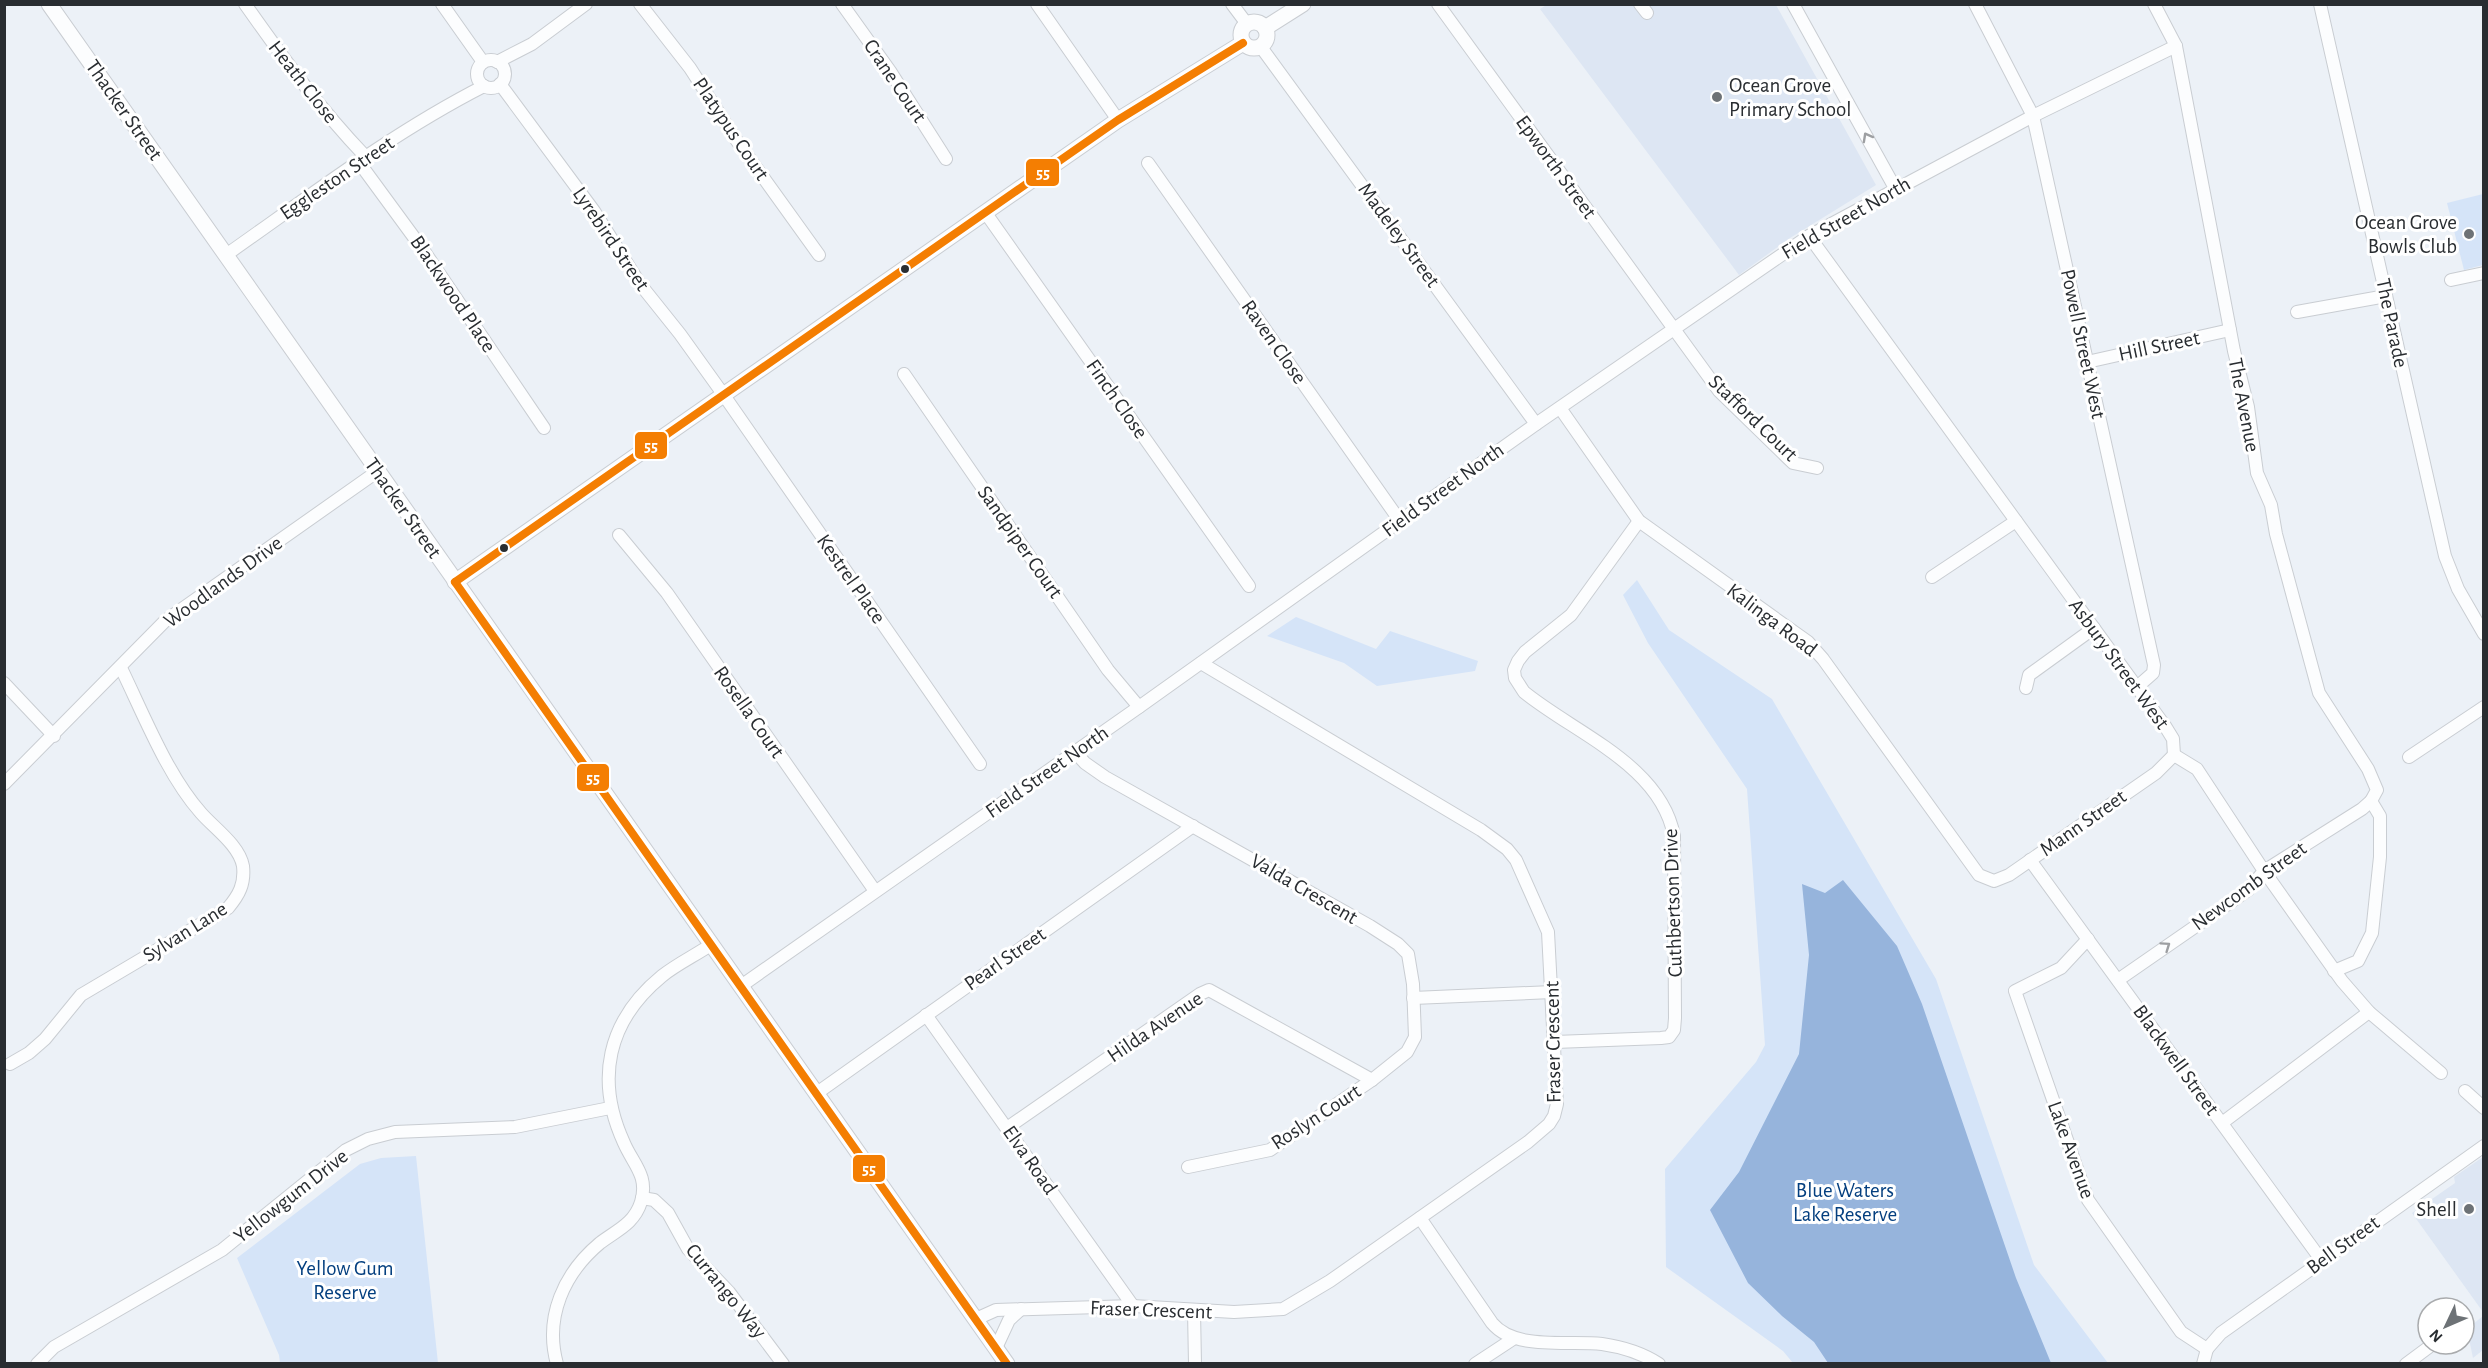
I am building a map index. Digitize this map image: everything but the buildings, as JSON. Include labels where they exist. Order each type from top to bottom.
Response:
[{"type":"street","name":"Thacker Street","points":[[49,4],[1008,1364]]},
{"type":"street","name":"Heath Close","points":[[245,4],[295,76],[362,159]]},
{"type":"street","points":[[442,4],[483,62]]},
{"type":"street","points":[[500,72],[488,60],[483,62],[479,66],[480,81],[495,87],[500,72],[532,44],[586,4]]},
{"type":"street","name":"Platypus Court","points":[[640,4],[690,68],[737,141],[819,255]]},
{"type":"street","name":"Crane Court","points":[[843,4],[890,71],[946,159]]},
{"type":"street","points":[[1036,4],[1118,120]]},
{"type":"street","points":[[1232,4],[1246,24]]},
{"type":"street","points":[[1265,28],[1303,4]]},
{"type":"street","name":"Epworth Street","points":[[1438,4],[1674,329]]},
{"type":"street","points":[[1793,4],[1895,188]]},
{"type":"street","name":"Powell Street West","points":[[1975,4],[2033,116],[2154,665],[2153,673],[2137,687]]},
{"type":"street","name":"The Avenue","points":[[2154,4],[2176,46],[2230,330],[2248,407],[2257,473],[2271,505],[2276,534],[2319,693],[2368,769],[2380,816],[2380,857],[2372,933],[2358,961],[2334,971]]},
{"type":"street","name":"The Parade","points":[[2320,4],[2445,556],[2458,589],[2484,634]]},
{"type":"street","points":[[1256,22],[1265,28],[1267,38],[1261,47],[1252,49],[1243,43],[1241,33],[1246,24],[1256,22]]},
{"type":"street","points":[[455,582],[1118,120],[1243,43]]},
{"type":"street","name":"Field Street North","points":[[741,986],[1139,707],[1536,424],[1809,236],[2033,116],[2176,46]]},
{"type":"street","name":"Madeley Street","points":[[1261,47],[1536,424]]},
{"type":"street","name":"Lyrebird Street","points":[[500,72],[594,211],[640,284],[680,334],[723,394]]},
{"type":"street","name":"Eggleston Street","points":[[226,255],[362,159],[450,104],[480,81]]},
{"type":"street","name":"Blackwood Place","points":[[362,159],[544,428]]},
{"type":"street","name":"Raven Close","points":[[1148,163],[1400,521]]},
{"type":"street","name":"Finch Close","points":[[986,212],[1249,586]]},
{"type":"street","name":"Asbury Street West","points":[[1809,236],[2137,687],[2173,739],[2174,755],[2197,769],[2264,871],[2334,971],[2369,1012],[2441,1073]]},
{"type":"street","points":[[2451,280],[2484,273]]},
{"type":"street","points":[[2297,312],[2386,296]]},
{"type":"street","name":"Stafford Court","points":[[1674,329],[1719,391],[1793,463],[1817,468]]},
{"type":"street","name":"Hill Street","points":[[2087,362],[2230,330]]},
{"type":"street","name":"Sandpiper Court","points":[[904,374],[1108,670],[1139,707]]},
{"type":"street","name":"Kestrel Place","points":[[723,394],[980,764]]},
{"type":"street","name":"Kalinga Road","points":[[1560,408],[1639,522],[1808,642],[1836,676],[1972,868],[1987,879]]},
{"type":"street","name":"Woodlands Drive","points":[[4,784],[54,736],[165,621],[378,471]]},
{"type":"street","points":[[1932,577],[2016,521]]},
{"type":"street","name":"Cuthbertson Drive","points":[[1555,1042],[1661,1038],[1669,1037],[1674,1030],[1674,836],[1671,818],[1654,791],[1619,757],[1524,692],[1515,678],[1514,670],[1525,652],[1571,615],[1639,522]]},
{"type":"street","name":"Rosella Court","points":[[619,535],[667,593],[875,891]]},
{"type":"street","points":[[2026,688],[2029,675],[2094,628]]},
{"type":"street","name":"Fraser Crescent","points":[[976,1319],[996,1310],[1021,1309],[1133,1306],[1194,1311],[1282,1309],[1313,1292],[1528,1142],[1549,1124],[1554,1116],[1557,1104],[1555,1042],[1548,932],[1524,873],[1507,849],[1481,830],[1201,663]]},
{"type":"street","name":"Sylvan Lane","points":[[10,1064],[29,1053],[45,1039],[81,995],[228,908],[239,896],[243,881],[242,864],[232,846],[186,795],[121,668]]},
{"type":"street","points":[[4,683],[54,736]]},
{"type":"street","points":[[2409,758],[2484,707]]},
{"type":"street","name":"Valda Crescent","points":[[1075,752],[1099,773],[1398,944],[1408,954],[1413,998],[1414,1037],[1412,1045],[1399,1060],[1372,1080]]},
{"type":"street","name":"Mann Street","points":[[1987,879],[2001,879],[2030,860],[2156,773],[2174,755]]},
{"type":"street","name":"Newcomb Street","points":[[2118,980],[2248,890],[2264,871],[2374,796]]},
{"type":"street","name":"Pearl Street","points":[[817,1094],[1193,826]]},
{"type":"street","name":"Blackwell Street","points":[[2030,860],[2322,1261]]},
{"type":"street","name":"Lake Avenue","points":[[2088,939],[2061,968],[2015,991],[2088,1200],[2181,1332],[2207,1350]]},
{"type":"street","points":[[557,1364],[553,1333],[555,1310],[563,1289],[575,1269],[591,1252],[626,1226],[635,1215],[642,1198],[641,1174],[636,1161],[625,1146],[610,1108],[608,1070],[618,1034],[635,1003],[664,975],[712,944]]},
{"type":"street","name":"Hilda Avenue","points":[[1007,1128],[1209,990],[1372,1080]]},
{"type":"street","points":[[1413,998],[1551,992]]},
{"type":"street","points":[[2222,1123],[2369,1012]]},
{"type":"street","name":"Elva Road","points":[[926,1015],[1133,1306]]},
{"type":"street","name":"Roslyn Court","points":[[1188,1167],[1270,1150],[1372,1080]]},
{"type":"street","points":[[2465,1091],[2484,1108]]},
{"type":"street","name":"Yellowgum Drive","points":[[37,1364],[54,1347],[222,1250],[336,1158],[358,1143],[395,1132],[515,1127],[610,1108]]},
{"type":"street","name":"Bell Street","points":[[2207,1350],[2221,1333],[2484,1146]]},
{"type":"street","name":"Currango Way","points":[[642,1198],[654,1200],[668,1213],[688,1249],[729,1292],[783,1364]]},
{"type":"street","points":[[1420,1218],[1492,1323],[1504,1335],[1513,1338],[1619,1347],[1659,1364]]},
{"type":"street","points":[[996,1348],[1009,1320],[1021,1309]]},
{"type":"street","points":[[1194,1311],[1195,1364]]},
{"type":"street","points":[[1475,1364],[1513,1338]]},
{"type":"street","points":[[2203,1364],[2207,1350]]},
{"type":"shaded area","name":"Ocean Grove Primary School","points":[[1548,4],[1776,5],[1876,185],[1790,238],[1739,275],[1540,9]]},
{"type":"shaded area","points":[[2483,1157],[2483,1312],[2476,1302],[2476,1296],[2472,1296],[2412,1213],[2455,1183],[2454,1177]]},
{"type":"shaded area","points":[[2483,1316],[2483,1350],[2476,1356],[2476,1322]]},
{"type":"green space","name":"Ocean Grove Bowls Club","points":[[2483,194],[2483,265],[2464,270],[2447,203]]},
{"type":"green space","name":"Blue Waters Lake Reserve","points":[[1637,580],[1669,630],[1772,699],[1936,979],[2034,1265],[2108,1363],[1793,1363],[1783,1351],[1666,1267],[1665,1169],[1756,1062],[1765,1045],[1747,789],[1648,643],[1623,595]]},
{"type":"green space","points":[[1296,617],[1376,649],[1390,631],[1478,661],[1475,671],[1377,686],[1344,663],[1267,636]]},
{"type":"green space","name":"Yellow Gum Reserve","points":[[416,1156],[438,1363],[280,1363],[279,1355],[237,1258],[360,1164],[381,1158]]},
{"type":"water","points":[[1843,880],[1897,946],[1922,1004],[2016,1278],[2051,1363],[1828,1363],[1814,1342],[1782,1316],[1748,1283],[1710,1210],[1739,1172],[1799,1054],[1809,955],[1802,884],[1825,893]]},
{"type":"transit line","name":"55","points":[[455,582],[1118,120],[1243,43]]},
{"type":"transit line","name":"55","points":[[455,582],[1007,1364]]},
{"type":"place","name":"Ocean Grove Primary School","points":[[1717,97]]},
{"type":"place","name":"Ocean Grove Bowls Club","points":[[2469,234]]},
{"type":"place","name":"Shell","points":[[2469,1209]]}]
